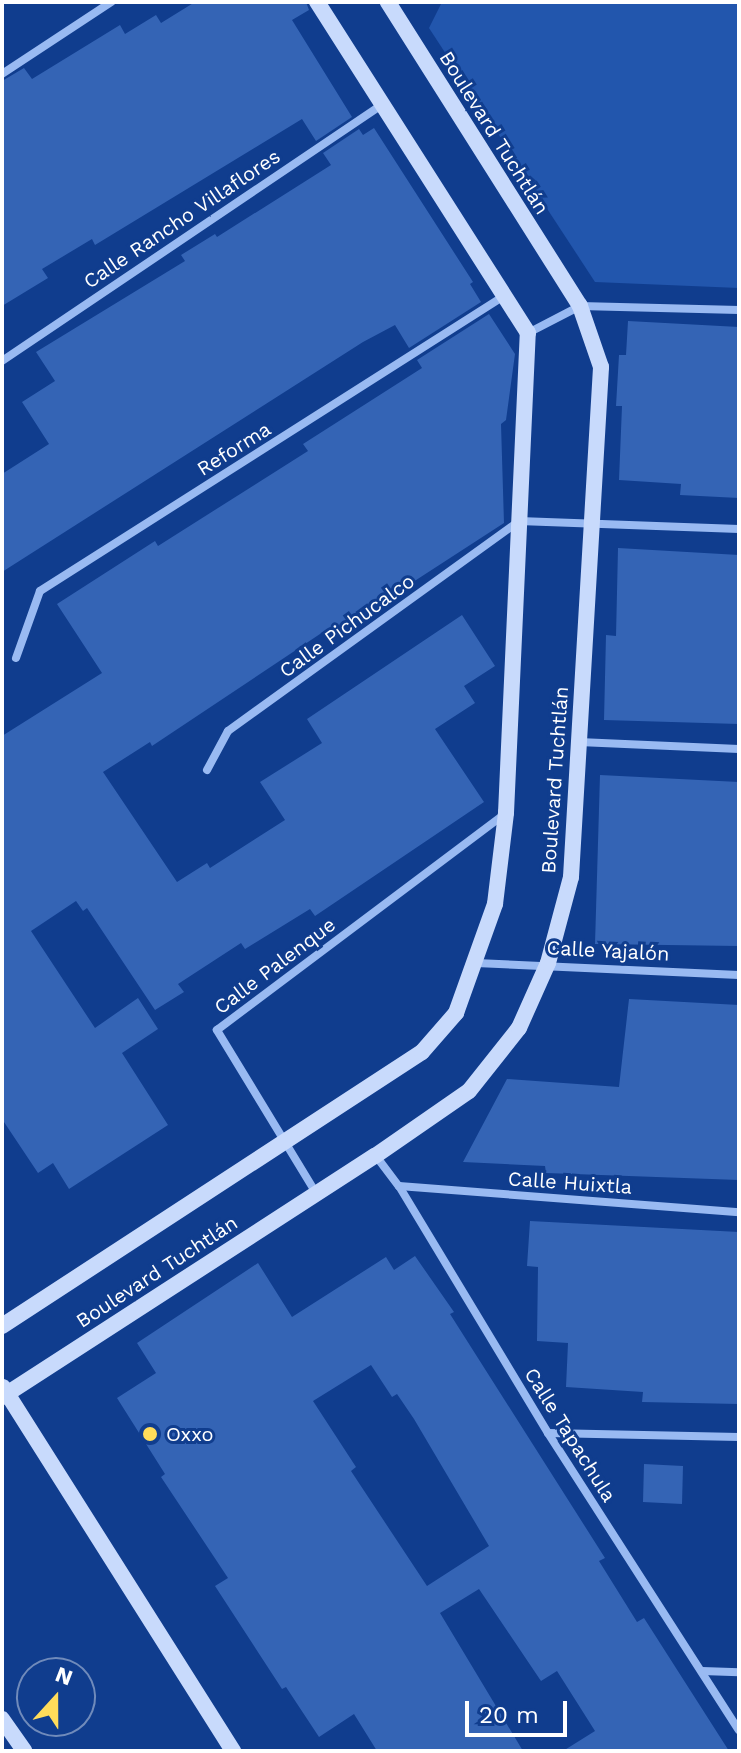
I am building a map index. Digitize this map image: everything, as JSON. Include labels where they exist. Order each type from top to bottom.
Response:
[{"type":"street","points":[[2,74],[111,2]]},
{"type":"street","points":[[317,2],[528,333],[580,306],[739,310]]},
{"type":"street","name":"Boulevard Tuchtlán","points":[[4,1392],[375,1156],[469,1091],[519,1028],[548,963],[571,877],[601,367],[580,306],[388,2]]},
{"type":"street","name":"Calle Rancho Villaflores","points":[[2,361],[382,105]]},
{"type":"street","name":"Reforma","points":[[16,658],[40,591],[504,296]]},
{"type":"street","name":"Boulevard Tuchtlán","points":[[2,1326],[422,1052],[456,1013],[495,904],[506,813],[528,333]]},
{"type":"street","points":[[519,521],[739,529]]},
{"type":"street","name":"Calle Pichucalco","points":[[207,770],[228,731],[519,521]]},
{"type":"street","points":[[579,742],[739,749]]},
{"type":"street","name":"Calle Palenque","points":[[316,1193],[217,1030],[506,813]]},
{"type":"street","name":"Calle Yajalón","points":[[476,963],[548,963],[739,975]]},
{"type":"street","name":"Calle Tapachula","points":[[375,1156],[399,1186],[548,1433],[739,1730]]},
{"type":"street","name":"Calle Huixtla","points":[[399,1186],[739,1212]]},
{"type":"street","points":[[4,1392],[233,1751]]},
{"type":"street","points":[[548,1433],[739,1437]]},
{"type":"street","points":[[702,1671],[739,1672]]},
{"type":"street","points":[[2,1719],[24,1751]]},
{"type":"shaded area","points":[[442,2],[739,2],[739,288],[595,282],[429,28]]},
{"type":"building","points":[[195,2],[306,2],[309,10],[292,20],[352,117],[316,141],[302,119],[95,245],[92,239],[42,269],[48,278],[2,306],[2,81],[24,68],[32,79],[120,25],[125,34],[156,15],[161,23]]},
{"type":"building","points":[[374,128],[473,282],[470,284],[481,302],[409,348],[395,325],[363,342],[2,572],[2,474],[49,444],[22,402],[55,381],[36,352],[185,261],[181,255],[215,234],[217,237],[331,165],[323,153],[359,129],[363,135]]},
{"type":"building","points":[[489,314],[515,354],[506,420],[501,424],[504,523],[336,632],[332,626],[152,746],[150,742],[103,772],[177,882],[207,863],[210,868],[285,820],[260,782],[322,743],[307,719],[462,615],[495,666],[464,686],[475,703],[435,729],[484,802],[315,916],[310,909],[245,949],[241,943],[178,984],[184,992],[155,1010],[87,908],[83,911],[76,901],[31,931],[95,1028],[138,998],[158,1029],[122,1053],[168,1125],[69,1189],[53,1163],[38,1173],[2,1119],[2,736],[102,673],[57,604],[155,541],[158,546],[308,451],[303,444],[422,368],[417,360]]},
{"type":"building","points":[[628,321],[739,327],[739,498],[680,495],[681,484],[619,480],[622,406],[616,406],[619,355],[626,355]]},
{"type":"building","points":[[618,548],[739,555],[739,724],[604,720],[606,635],[616,636]]},
{"type":"building","points":[[600,775],[739,782],[739,946],[595,944]]},
{"type":"building","points":[[629,999],[739,1005],[739,1180],[546,1173],[545,1166],[463,1162],[507,1079],[619,1087]]},
{"type":"building","points":[[530,1221],[739,1232],[739,1404],[642,1402],[643,1392],[566,1387],[568,1343],[537,1341],[538,1267],[527,1266]]},
{"type":"building","points":[[415,1256],[454,1312],[450,1314],[605,1558],[599,1561],[637,1622],[644,1618],[729,1751],[563,1751],[595,1731],[557,1671],[541,1681],[479,1589],[440,1613],[523,1751],[377,1751],[354,1714],[319,1737],[286,1687],[282,1689],[215,1586],[228,1578],[161,1477],[165,1474],[117,1398],[156,1373],[137,1343],[258,1263],[292,1317],[386,1257],[394,1270]],"holes":[[[371,1365],[392,1397],[397,1394],[414,1419],[489,1546],[427,1586],[351,1471],[356,1467],[313,1401]]]},
{"type":"building","points":[[644,1464],[683,1466],[682,1504],[643,1502]]},
{"type":"place","name":"Oxxo","points":[[150,1434]]}]
